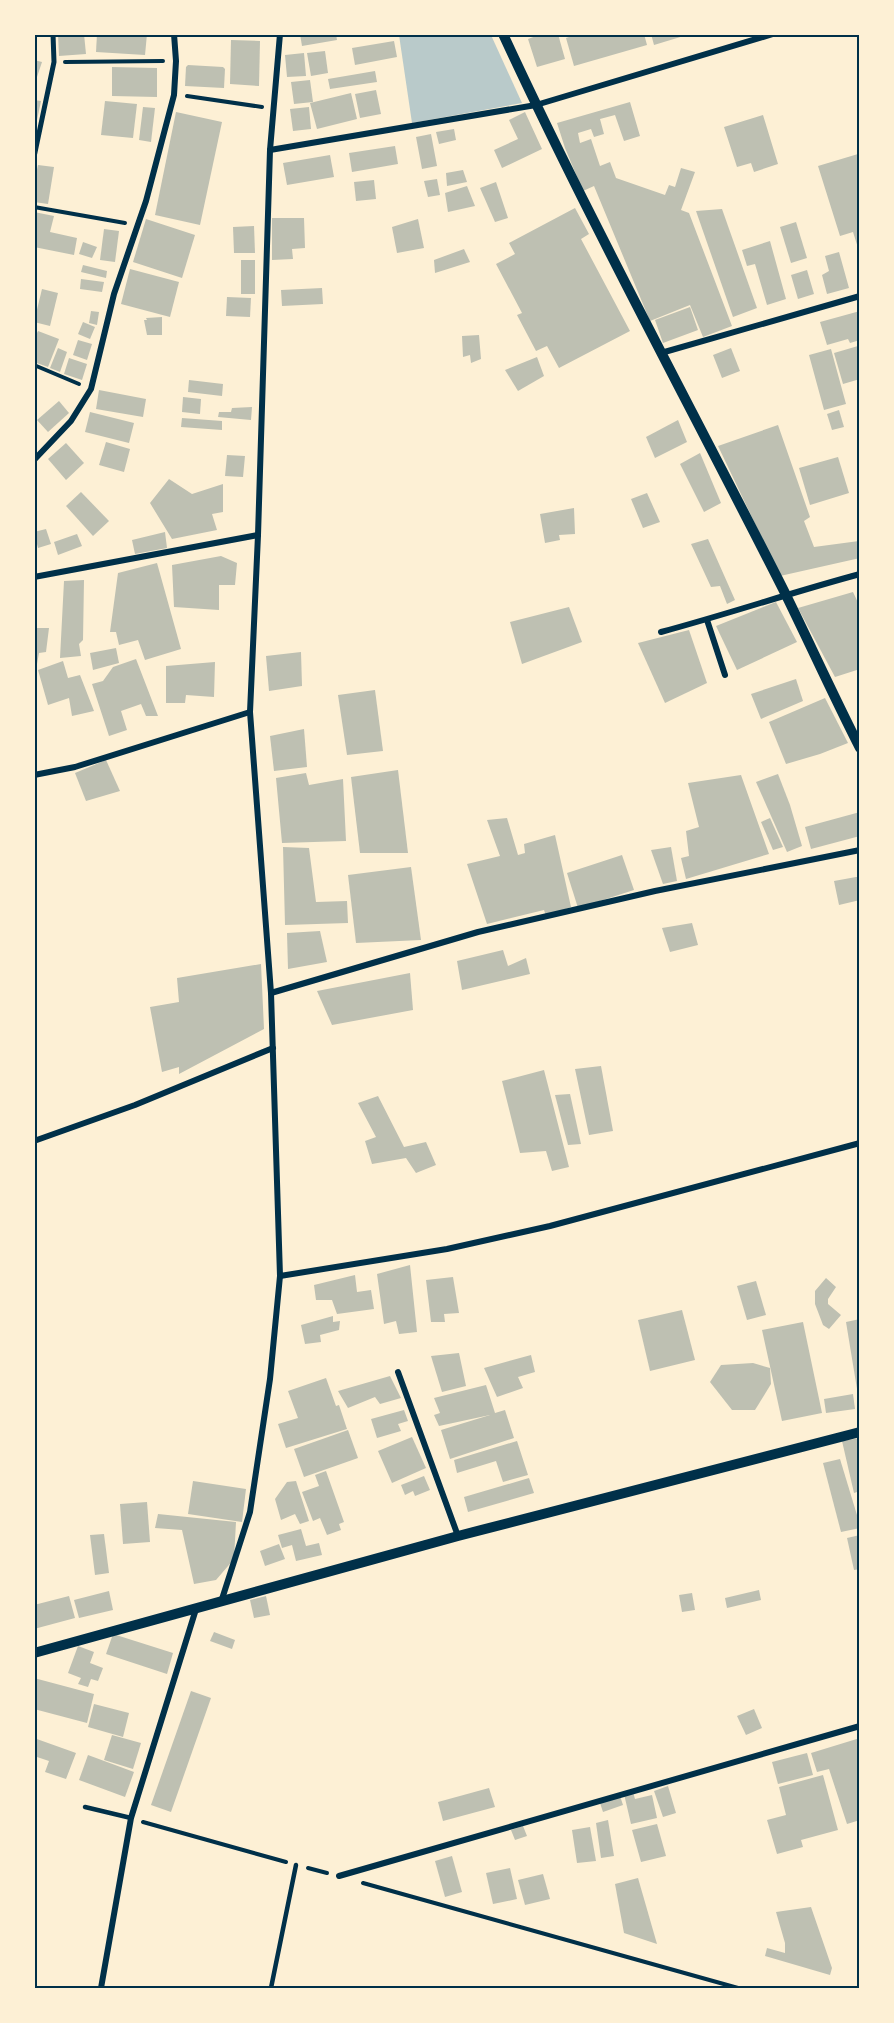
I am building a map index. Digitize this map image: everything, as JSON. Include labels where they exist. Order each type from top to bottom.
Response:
[{"type":"street","points":[[34,157],[54,62],[52,34]]},
{"type":"street","points":[[34,460],[71,421],[91,389],[114,294],[138,225],[174,95],[176,61],[174,34]]},
{"type":"street","points":[[222,1599],[250,1512],[270,1379],[280,1276],[271,993],[250,712],[270,150],[280,34]]},
{"type":"street","points":[[503,34],[536,105],[660,353],[785,594],[860,748]]},
{"type":"street","points":[[270,150],[536,105],[773,34]]},
{"type":"street","points":[[660,353],[860,296]]},
{"type":"street","points":[[34,577],[258,535]]},
{"type":"street","points":[[661,632],[860,574]]},
{"type":"street","points":[[707,620],[725,675]]},
{"type":"street","points":[[34,775],[75,766],[250,712]]},
{"type":"street","points":[[271,993],[478,932],[655,891],[860,850]]},
{"type":"street","points":[[34,1141],[135,1106],[273,1048]]},
{"type":"street","points":[[280,1276],[447,1249],[550,1226],[860,1143]]},
{"type":"street","points":[[398,1372],[458,1536]]},
{"type":"street","points":[[34,1653],[222,1599],[860,1432]]},
{"type":"street","points":[[101,1989],[131,1818],[196,1608]]},
{"type":"street","points":[[339,1876],[860,1726]]},
{"type":"lane","points":[[85,1808],[131,1818]]},
{"type":"lane","points":[[271,1989],[296,1865]]},
{"type":"path","points":[[54,62],[176,61]]},
{"type":"path","points":[[174,95],[272,108]]},
{"type":"path","points":[[34,207],[138,225]]},
{"type":"path","points":[[34,364],[91,389]]},
{"type":"path","points":[[131,1818],[738,1989]]},
{"type":"shaded area","points":[[399,35],[491,35],[522,103],[412,123]]},
{"type":"building","points":[[58,34],[84,34],[86,54],[59,56]]},
{"type":"building","points":[[97,34],[147,34],[145,55],[96,52]]},
{"type":"building","points":[[300,34],[336,34],[337,40],[302,46]]},
{"type":"building","points":[[535,34],[558,34],[565,59],[537,67],[528,39],[536,36]]},
{"type":"building","points":[[578,34],[644,34],[647,45],[574,66],[566,38]]},
{"type":"building","points":[[651,34],[687,34],[687,35],[654,45]]},
{"type":"building","points":[[231,40],[260,41],[259,86],[230,84]]},
{"type":"building","points":[[394,41],[397,57],[355,65],[352,48]]},
{"type":"building","points":[[325,51],[328,73],[311,76],[307,53]]},
{"type":"building","points":[[304,53],[306,76],[287,77],[285,55]]},
{"type":"building","points":[[34,60],[42,62],[35,83],[34,83]]},
{"type":"building","points":[[188,65],[223,67],[225,69],[224,88],[185,86]]},
{"type":"building","points":[[112,67],[157,68],[157,97],[112,96]]},
{"type":"building","points":[[375,71],[377,82],[330,89],[328,79]]},
{"type":"building","points":[[310,80],[313,102],[294,104],[291,82]]},
{"type":"building","points":[[376,90],[381,114],[360,118],[355,94]]},
{"type":"building","points":[[351,93],[357,119],[317,129],[310,103]]},
{"type":"building","points":[[34,100],[41,101],[37,120],[34,119]]},
{"type":"building","points":[[105,101],[137,104],[133,138],[101,135]]},
{"type":"building","points":[[630,102],[640,136],[624,141],[615,115],[600,119],[604,134],[594,137],[591,129],[578,133],[580,143],[591,139],[600,166],[610,162],[616,178],[665,195],[669,185],[675,187],[681,168],[695,172],[681,210],[689,213],[732,326],[703,337],[690,305],[650,321],[594,186],[583,191],[557,123]]},
{"type":"building","points":[[143,107],[155,108],[151,142],[139,140]]},
{"type":"building","points":[[309,107],[311,129],[293,131],[290,109]]},
{"type":"building","points":[[176,112],[222,122],[200,225],[155,215]]},
{"type":"building","points":[[525,112],[542,149],[502,168],[494,150],[518,139],[509,120]]},
{"type":"building","points":[[763,115],[778,164],[754,172],[751,163],[737,167],[724,127]]},
{"type":"building","points":[[454,129],[456,140],[439,144],[436,132]]},
{"type":"building","points":[[431,134],[437,166],[422,169],[416,137]]},
{"type":"building","points":[[395,146],[398,164],[352,172],[349,153]]},
{"type":"building","points":[[858,154],[860,159],[859,251],[853,232],[840,236],[818,166]]},
{"type":"building","points":[[330,155],[334,177],[287,185],[283,163]]},
{"type":"building","points":[[38,165],[54,167],[48,204],[34,202],[34,183]]},
{"type":"building","points":[[463,170],[467,182],[447,186],[446,173]]},
{"type":"building","points":[[437,179],[440,195],[428,197],[424,181]]},
{"type":"building","points":[[374,180],[376,199],[356,201],[354,182]]},
{"type":"building","points":[[496,182],[508,218],[495,222],[480,188]]},
{"type":"building","points":[[467,186],[475,206],[448,212],[445,193]]},
{"type":"building","points":[[575,208],[589,234],[581,239],[630,331],[559,368],[547,346],[536,351],[517,315],[522,313],[496,264],[515,254],[509,243]]},
{"type":"building","points":[[722,209],[757,308],[733,317],[696,211]]},
{"type":"building","points":[[34,212],[54,216],[50,232],[77,238],[74,255],[34,247]]},
{"type":"building","points":[[272,218],[304,218],[305,248],[292,249],[293,259],[272,260]]},
{"type":"building","points":[[146,219],[195,235],[182,278],[133,262]]},
{"type":"building","points":[[418,219],[424,248],[397,253],[392,227]]},
{"type":"building","points":[[796,222],[807,258],[791,263],[780,227]]},
{"type":"building","points":[[254,226],[255,253],[234,253],[233,227]]},
{"type":"building","points":[[104,229],[119,231],[115,262],[100,260]]},
{"type":"building","points":[[770,241],[786,299],[767,305],[755,264],[747,266],[742,250]]},
{"type":"building","points":[[83,242],[97,247],[92,258],[79,254]]},
{"type":"building","points":[[464,249],[470,262],[435,273],[434,260]]},
{"type":"building","points":[[839,252],[849,288],[827,294],[822,275],[829,271],[825,256]]},
{"type":"building","points":[[241,260],[255,260],[255,294],[241,294]]},
{"type":"building","points":[[83,265],[107,271],[106,278],[81,272]]},
{"type":"building","points":[[130,269],[179,282],[170,317],[121,304]]},
{"type":"building","points":[[807,270],[814,294],[798,299],[791,275]]},
{"type":"building","points":[[81,279],[104,282],[102,292],[80,289]]},
{"type":"building","points":[[322,288],[323,304],[282,306],[281,290]]},
{"type":"building","points":[[42,289],[58,293],[50,326],[34,322]]},
{"type":"building","points":[[227,297],[251,298],[250,317],[226,316]]},
{"type":"building","points":[[690,307],[698,330],[663,343],[655,320]]},
{"type":"building","points":[[91,311],[99,312],[97,325],[89,323]]},
{"type":"building","points":[[860,311],[860,340],[850,343],[848,339],[827,345],[820,322]]},
{"type":"building","points":[[162,317],[162,335],[147,335],[144,320]]},
{"type":"building","points":[[83,322],[95,327],[90,339],[78,334]]},
{"type":"building","points":[[38,331],[59,339],[48,367],[34,362],[34,339]]},
{"type":"building","points":[[479,335],[481,359],[471,363],[470,355],[463,357],[462,336]]},
{"type":"building","points":[[78,340],[92,344],[87,360],[73,355]]},
{"type":"building","points":[[858,346],[860,379],[843,384],[834,353]]},
{"type":"building","points":[[58,348],[67,352],[60,372],[50,368]]},
{"type":"building","points":[[731,348],[740,371],[722,378],[713,355]]},
{"type":"building","points":[[831,349],[846,404],[824,410],[809,355]]},
{"type":"building","points":[[537,357],[544,376],[518,391],[505,370]]},
{"type":"building","points":[[69,358],[87,364],[82,380],[64,374]]},
{"type":"building","points":[[189,380],[223,384],[222,396],[188,392]]},
{"type":"building","points":[[99,390],[146,399],[143,417],[96,409]]},
{"type":"building","points":[[183,397],[201,399],[200,414],[182,412]]},
{"type":"building","points":[[59,401],[69,413],[48,432],[37,420]]},
{"type":"building","points":[[252,407],[251,420],[218,417],[219,412],[231,412],[232,408]]},
{"type":"building","points":[[839,410],[844,427],[832,430],[827,414]]},
{"type":"building","points":[[90,412],[134,423],[129,443],[85,432]]},
{"type":"building","points":[[182,418],[222,421],[222,430],[181,427]]},
{"type":"building","points":[[678,420],[687,442],[655,458],[646,437]]},
{"type":"building","points":[[778,425],[810,517],[804,521],[814,547],[859,541],[860,558],[780,576],[718,446]]},
{"type":"building","points":[[106,442],[130,449],[124,472],[99,465]]},
{"type":"building","points":[[66,443],[84,463],[66,480],[48,459]]},
{"type":"building","points":[[700,453],[721,503],[704,512],[680,464]]},
{"type":"building","points":[[227,455],[245,456],[243,477],[225,476]]},
{"type":"building","points":[[838,457],[849,493],[810,505],[799,468]]},
{"type":"building","points":[[169,479],[192,494],[223,484],[223,512],[212,514],[217,530],[172,539],[150,503]]},
{"type":"building","points":[[81,492],[109,521],[93,536],[66,506]]},
{"type":"building","points":[[647,493],[660,522],[643,528],[631,499]]},
{"type":"building","points":[[574,508],[575,534],[559,535],[560,540],[545,543],[540,514]]},
{"type":"building","points":[[46,529],[51,544],[38,548],[34,532]]},
{"type":"building","points":[[165,532],[167,548],[135,554],[132,540]]},
{"type":"building","points":[[77,534],[82,546],[58,555],[54,542]]},
{"type":"building","points":[[708,539],[735,600],[727,604],[720,586],[711,587],[691,544]]},
{"type":"building","points":[[221,556],[237,563],[235,585],[219,585],[219,610],[174,607],[172,565]]},
{"type":"building","points":[[157,563],[181,649],[145,660],[138,640],[119,645],[116,632],[110,632],[118,573]]},
{"type":"building","points":[[84,580],[83,640],[79,644],[81,656],[60,658],[64,581]]},
{"type":"building","points":[[853,592],[860,607],[860,669],[835,677],[798,608]]},
{"type":"building","points":[[776,602],[797,642],[737,670],[716,626]]},
{"type":"building","points":[[569,607],[582,642],[522,664],[510,622]]},
{"type":"building","points":[[34,628],[49,628],[46,652],[39,653],[37,664],[34,664]]},
{"type":"building","points":[[689,630],[707,683],[665,703],[638,643]]},
{"type":"building","points":[[116,648],[119,663],[93,670],[90,653]]},
{"type":"building","points":[[301,652],[302,686],[269,691],[266,656]]},
{"type":"building","points":[[136,659],[158,716],[146,716],[141,704],[121,711],[127,730],[109,736],[92,684],[103,681],[113,667]]},
{"type":"building","points":[[63,661],[68,678],[80,675],[94,711],[72,716],[69,698],[48,705],[38,670]]},
{"type":"building","points":[[215,662],[214,697],[186,695],[185,703],[166,703],[166,666]]},
{"type":"building","points":[[796,679],[803,701],[761,719],[751,694]]},
{"type":"building","points":[[375,690],[383,751],[347,755],[338,695]]},
{"type":"building","points":[[825,698],[848,743],[786,764],[769,722]]},
{"type":"building","points":[[304,729],[307,767],[274,771],[270,736]]},
{"type":"building","points":[[106,760],[120,791],[86,801],[75,773]]},
{"type":"building","points":[[398,770],[408,853],[360,853],[351,777]]},
{"type":"building","points":[[306,773],[309,785],[343,779],[346,841],[282,843],[276,778]]},
{"type":"building","points":[[778,774],[802,846],[787,852],[756,782]]},
{"type":"building","points":[[741,775],[769,854],[686,879],[681,858],[689,856],[686,831],[699,827],[688,783]]},
{"type":"building","points":[[860,812],[860,836],[811,849],[805,827]]},
{"type":"building","points":[[507,818],[518,855],[525,853],[524,844],[555,835],[571,907],[546,916],[544,910],[487,924],[467,864],[500,856],[487,820]]},
{"type":"building","points":[[770,818],[783,847],[773,850],[761,822]]},
{"type":"building","points":[[283,847],[309,848],[316,902],[347,901],[348,923],[285,925]]},
{"type":"building","points":[[671,847],[677,881],[663,884],[651,850]]},
{"type":"building","points":[[622,855],[634,890],[578,908],[567,873]]},
{"type":"building","points":[[411,867],[421,940],[356,943],[348,875]]},
{"type":"building","points":[[860,877],[860,900],[839,905],[834,881]]},
{"type":"building","points":[[692,923],[698,945],[670,952],[662,928]]},
{"type":"building","points":[[320,931],[327,962],[288,969],[287,933]]},
{"type":"building","points":[[503,950],[508,966],[526,958],[530,974],[462,990],[457,961]]},
{"type":"building","points":[[261,964],[264,1029],[179,1074],[179,1067],[162,1072],[150,1007],[179,1002],[177,978]]},
{"type":"building","points":[[410,973],[413,1010],[332,1025],[317,991]]},
{"type":"building","points":[[601,1066],[613,1131],[589,1135],[575,1069]]},
{"type":"building","points":[[544,1070],[569,1167],[552,1171],[546,1151],[520,1153],[502,1081]]},
{"type":"building","points":[[570,1094],[581,1144],[568,1145],[555,1095]]},
{"type":"building","points":[[378,1096],[404,1147],[426,1142],[436,1165],[416,1173],[406,1158],[372,1164],[365,1141],[376,1137],[358,1103]]},
{"type":"building","points":[[410,1265],[417,1332],[399,1334],[396,1321],[384,1324],[377,1274]]},
{"type":"building","points":[[355,1275],[357,1292],[371,1290],[374,1309],[337,1314],[332,1300],[316,1300],[314,1285]]},
{"type":"building","points":[[453,1277],[459,1313],[444,1314],[445,1322],[431,1322],[426,1280]]},
{"type":"building","points":[[826,1278],[836,1287],[828,1299],[828,1304],[841,1315],[829,1329],[823,1325],[815,1304],[815,1291]]},
{"type":"building","points":[[756,1281],[766,1315],[747,1320],[737,1286]]},
{"type":"building","points":[[682,1310],[695,1360],[650,1371],[638,1320]]},
{"type":"building","points":[[333,1316],[333,1322],[340,1321],[339,1330],[320,1335],[321,1342],[305,1344],[301,1325]]},
{"type":"building","points":[[860,1319],[860,1395],[858,1395],[846,1322]]},
{"type":"building","points":[[803,1322],[822,1413],[782,1421],[762,1330]]},
{"type":"building","points":[[459,1353],[466,1386],[442,1392],[431,1356]]},
{"type":"building","points":[[531,1355],[535,1372],[518,1377],[523,1388],[497,1397],[484,1368]]},
{"type":"building","points":[[753,1363],[770,1368],[771,1384],[755,1410],[732,1410],[710,1382],[721,1365]]},
{"type":"building","points":[[390,1376],[401,1398],[380,1404],[375,1397],[348,1408],[338,1391]]},
{"type":"building","points":[[326,1378],[347,1429],[286,1448],[278,1424],[298,1418],[288,1391]]},
{"type":"building","points":[[486,1385],[495,1413],[505,1410],[514,1438],[450,1459],[441,1430],[490,1415],[439,1426],[434,1415],[440,1413],[434,1398]]},
{"type":"building","points":[[853,1394],[855,1409],[826,1413],[824,1399]]},
{"type":"building","points":[[404,1410],[408,1421],[398,1424],[401,1431],[377,1438],[371,1419]]},
{"type":"building","points":[[348,1430],[358,1458],[304,1477],[294,1449]]},
{"type":"building","points":[[412,1437],[426,1468],[392,1483],[378,1451]]},
{"type":"building","points":[[860,1438],[860,1491],[854,1493],[842,1441]]},
{"type":"building","points":[[517,1441],[528,1475],[503,1482],[496,1461],[457,1473],[454,1460]]},
{"type":"building","points":[[840,1459],[860,1525],[860,1528],[841,1532],[823,1463]]},
{"type":"building","points":[[326,1471],[344,1522],[339,1524],[341,1530],[327,1535],[320,1518],[313,1521],[302,1492],[319,1486],[315,1475]]},
{"type":"building","points":[[424,1476],[430,1490],[415,1496],[413,1491],[405,1495],[401,1485]]},
{"type":"building","points":[[529,1478],[534,1493],[468,1512],[464,1497]]},
{"type":"building","points":[[193,1481],[246,1489],[242,1522],[188,1514]]},
{"type":"building","points":[[296,1481],[309,1521],[300,1524],[295,1514],[281,1520],[275,1499],[287,1482]]},
{"type":"building","points":[[147,1502],[150,1542],[123,1544],[120,1504]]},
{"type":"building","points":[[158,1514],[236,1522],[234,1559],[216,1580],[194,1584],[182,1530],[155,1528]]},
{"type":"building","points":[[301,1529],[306,1546],[319,1543],[322,1555],[296,1561],[292,1545],[282,1548],[278,1535]]},
{"type":"building","points":[[104,1534],[109,1573],[95,1575],[90,1535]]},
{"type":"building","points":[[860,1535],[860,1569],[854,1570],[847,1538]]},
{"type":"building","points":[[279,1544],[285,1559],[265,1566],[260,1551]]},
{"type":"building","points":[[759,1590],[761,1600],[727,1608],[725,1598]]},
{"type":"building","points":[[109,1591],[113,1610],[79,1618],[74,1600]]},
{"type":"building","points":[[692,1593],[695,1610],[682,1612],[679,1595]]},
{"type":"building","points":[[69,1596],[75,1618],[34,1629],[34,1605]]},
{"type":"building","points":[[266,1596],[270,1615],[254,1618],[250,1600]]},
{"type":"building","points":[[214,1632],[235,1640],[232,1649],[210,1641]]},
{"type":"building","points":[[113,1634],[173,1653],[167,1674],[106,1654]]},
{"type":"building","points":[[78,1646],[94,1652],[90,1663],[103,1668],[98,1681],[91,1679],[88,1687],[78,1684],[81,1678],[68,1673]]},
{"type":"building","points":[[34,1678],[94,1694],[87,1723],[34,1709]]},
{"type":"building","points":[[191,1691],[211,1698],[171,1812],[151,1805]]},
{"type":"building","points":[[94,1704],[129,1713],[123,1737],[88,1727]]},
{"type":"building","points":[[754,1709],[762,1728],[746,1735],[737,1716]]},
{"type":"building","points":[[112,1735],[141,1743],[133,1769],[104,1760]]},
{"type":"building","points":[[34,1738],[76,1753],[66,1779],[45,1772],[49,1761],[34,1756]]},
{"type":"building","points":[[860,1738],[860,1820],[847,1824],[829,1769],[817,1772],[811,1753]]},
{"type":"building","points":[[807,1753],[813,1775],[778,1784],[772,1762]]},
{"type":"building","points":[[88,1755],[134,1772],[125,1797],[79,1780]]},
{"type":"building","points":[[823,1775],[838,1830],[801,1840],[803,1847],[777,1854],[767,1820],[786,1815],[779,1787]]},
{"type":"building","points":[[668,1786],[676,1813],[663,1817],[654,1791]]},
{"type":"building","points":[[489,1788],[495,1807],[443,1821],[438,1802]]},
{"type":"building","points":[[633,1792],[635,1799],[652,1795],[657,1818],[631,1824],[624,1794]]},
{"type":"building","points":[[620,1796],[623,1805],[603,1812],[600,1803]]},
{"type":"building","points":[[608,1820],[614,1856],[601,1858],[596,1823]]},
{"type":"building","points":[[657,1824],[666,1856],[641,1862],[632,1830]]},
{"type":"building","points":[[523,1826],[527,1836],[515,1840],[511,1830]]},
{"type":"building","points":[[590,1827],[596,1861],[577,1863],[572,1830]]},
{"type":"building","points":[[452,1856],[462,1892],[445,1897],[435,1861]]},
{"type":"building","points":[[510,1868],[517,1899],[493,1904],[486,1873]]},
{"type":"building","points":[[543,1874],[550,1899],[525,1905],[518,1880]]},
{"type":"building","points":[[638,1878],[657,1944],[624,1933],[615,1884]]},
{"type":"building","points":[[811,1907],[832,1968],[830,1975],[765,1956],[767,1948],[785,1953],[785,1943],[776,1912]]}]
